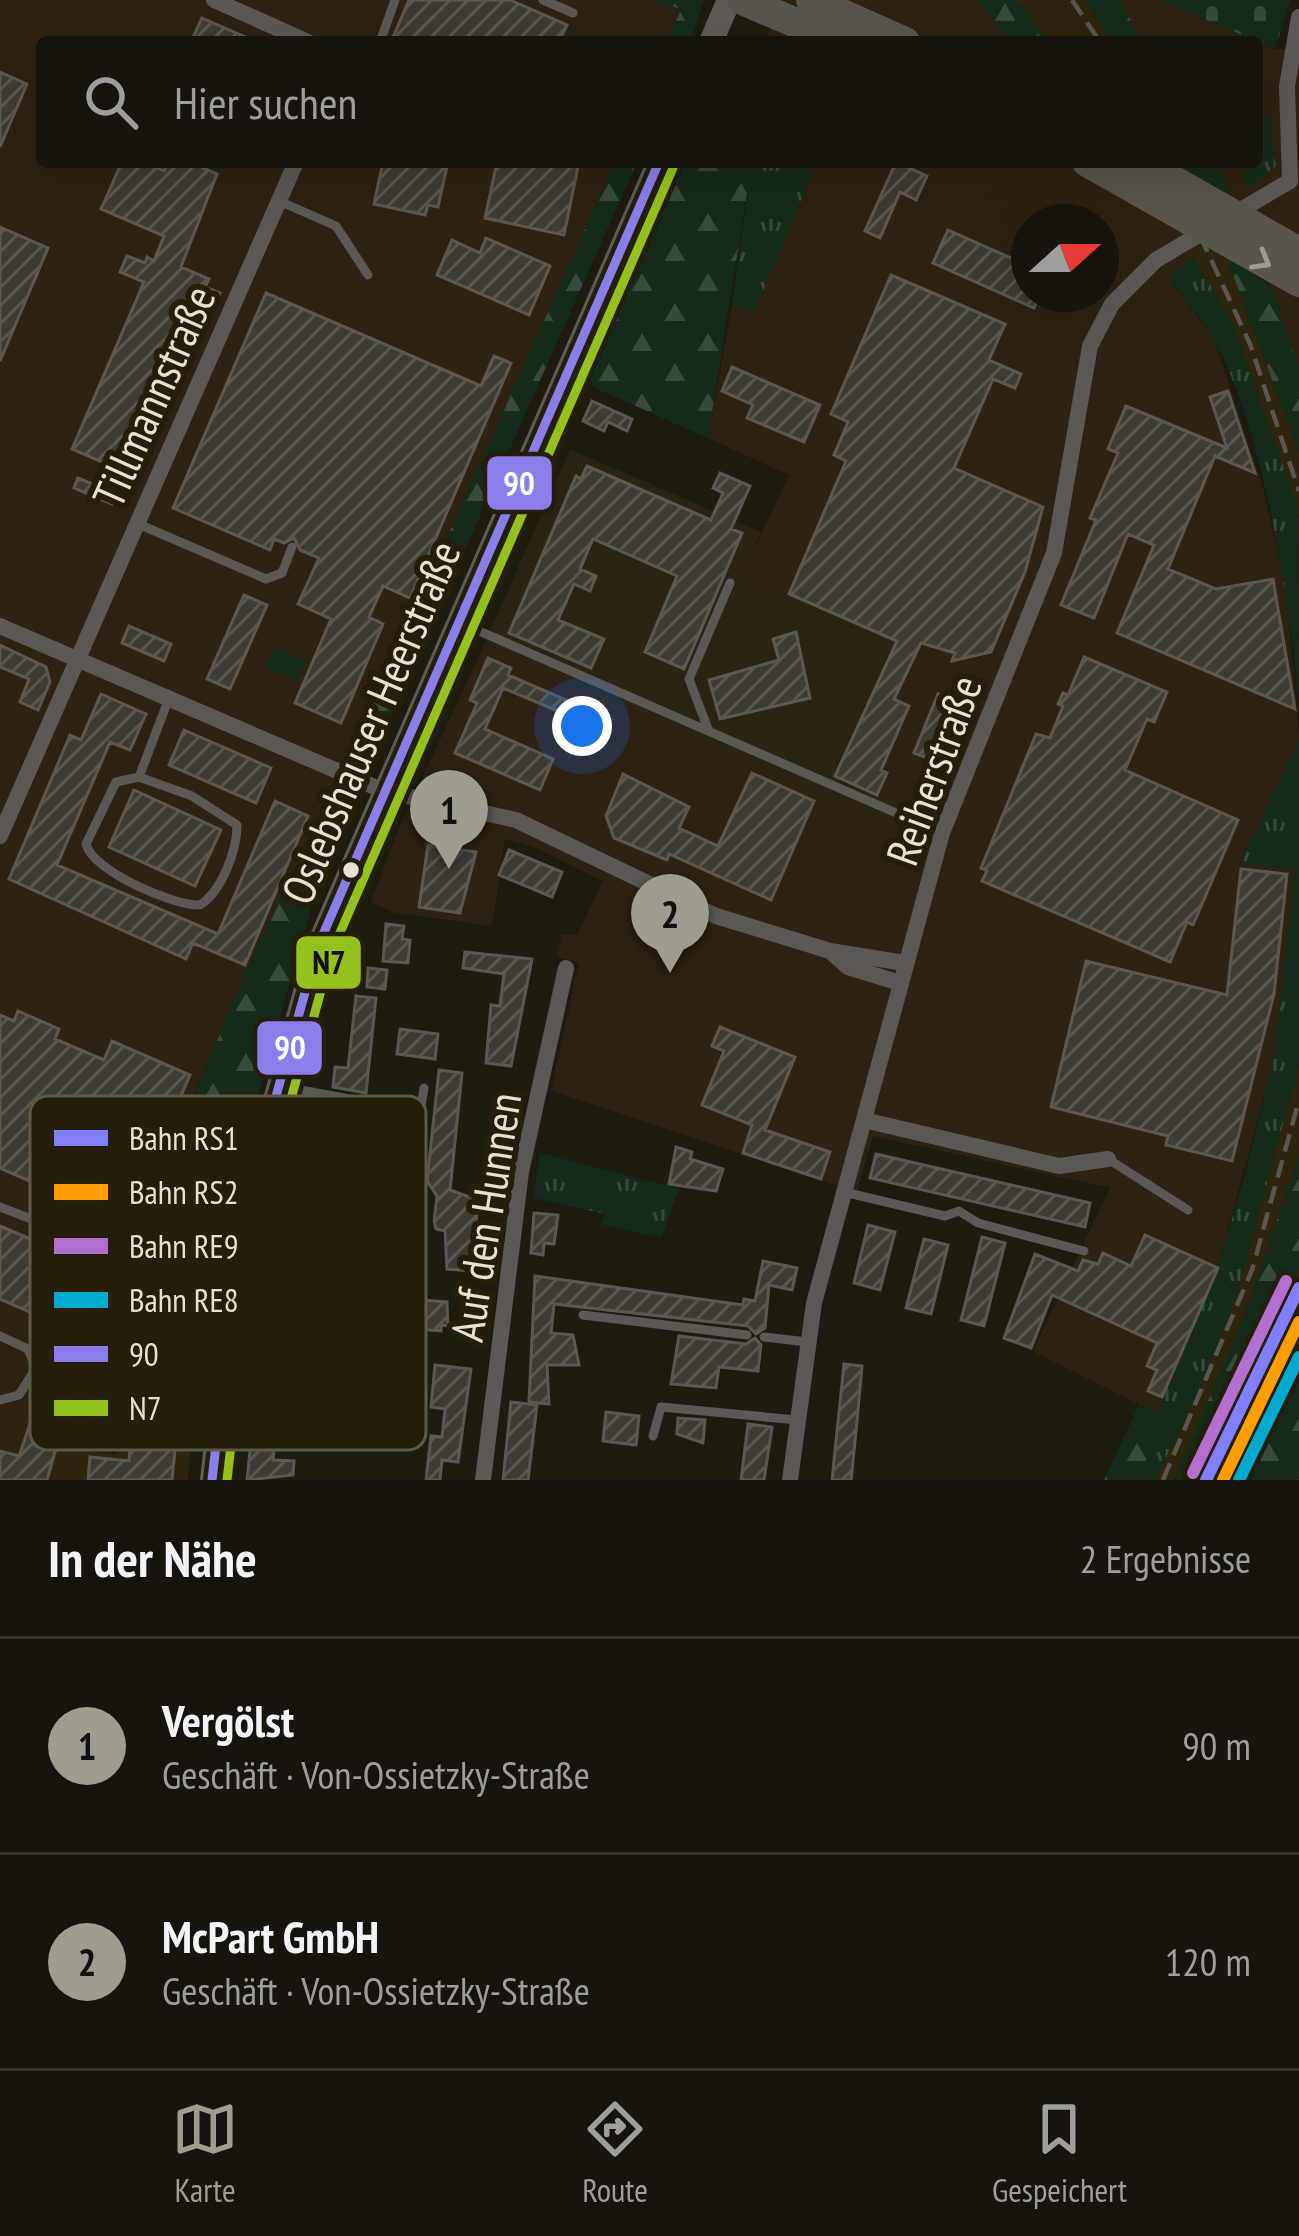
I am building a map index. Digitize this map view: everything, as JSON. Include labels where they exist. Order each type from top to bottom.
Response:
[{"type":"highway","points":[[742,0],[828,36]]},
{"type":"highway","points":[[811,0],[892,36]]},
{"type":"highway","points":[[1098,168],[1299,282]]},
{"type":"highway","points":[[1152,168],[1299,252]]},
{"type":"main road","points":[[714,36],[729,0]]},
{"type":"main road","name":"Oslebshauser Heerstraße","points":[[274,1096],[318,946],[656,168]]},
{"type":"main road","name":"Oslebshauser Heerstraße","points":[[212,1480],[215,1450]]},
{"type":"street","points":[[214,0],[295,36]]},
{"type":"street","points":[[1295,182],[1287,86],[1299,17]]},
{"type":"street","name":"Tillmannstraße","points":[[0,836],[293,168]]},
{"type":"street","name":"Reiherstraße","points":[[790,1480],[808,1342],[844,1192],[942,833],[1054,553],[1088,358],[1112,304],[1156,260],[1295,182]]},
{"type":"street","points":[[0,626],[384,791],[515,820],[716,916],[830,951],[905,963]]},
{"type":"street","points":[[830,951],[848,967],[900,983]]},
{"type":"street","name":"Auf den Hunnen","points":[[483,1480],[521,1172],[566,968]]},
{"type":"street","points":[[864,1120],[1059,1166],[1108,1159]]},
{"type":"lane","points":[[382,36],[395,0]]},
{"type":"lane","points":[[543,0],[573,13]]},
{"type":"lane","points":[[279,201],[336,226],[368,274]]},
{"type":"lane","points":[[136,523],[266,579],[282,573],[292,547]]},
{"type":"lane","points":[[708,729],[689,679],[730,583]]},
{"type":"lane","points":[[458,622],[942,833]]},
{"type":"lane","points":[[139,777],[169,698]]},
{"type":"lane","points":[[139,777],[191,796],[237,825],[236,844],[212,897],[200,905],[184,904],[100,867],[88,854],[86,844],[112,788],[123,779],[139,777]]},
{"type":"lane","points":[[277,1085],[335,1096]]},
{"type":"lane","points":[[423,1096],[424,1088]]},
{"type":"lane","points":[[1108,1159],[1188,1210]]},
{"type":"lane","points":[[844,1192],[945,1216],[959,1210],[978,1223],[1084,1251]]},
{"type":"lane","points":[[0,1207],[30,1219]]},
{"type":"lane","points":[[583,1315],[748,1335]]},
{"type":"lane","points":[[0,1336],[30,1353]]},
{"type":"lane","points":[[764,1336],[808,1342]]},
{"type":"lane","points":[[0,1413],[5,1400],[30,1374]]},
{"type":"lane","points":[[653,1436],[662,1407],[797,1420]]},
{"type":"shaded area","points":[[0,0],[650,0],[681,9],[670,36],[36,36],[36,168],[612,168],[193,1096],[30,1096],[30,1413],[0,1449]]},
{"type":"shaded area","points":[[782,0],[976,0],[1008,36],[767,36]]},
{"type":"shaded area","points":[[1015,0],[1085,0],[1109,36],[1046,36]]},
{"type":"shaded area","points":[[1120,0],[1159,0],[1243,36],[1139,36]]},
{"type":"shaded area","points":[[1263,44],[1299,50],[1299,367],[1271,286],[1219,168],[1263,168]]},
{"type":"shaded area","points":[[814,168],[1141,168],[1194,257],[1169,278],[1214,339],[1263,488],[1286,587],[1299,739],[1240,862],[1296,868],[1273,1063],[1216,1274],[1157,1413],[1033,1351],[1110,1188],[873,1136],[857,1192],[551,1091],[579,963],[557,957],[562,935],[577,935],[603,881],[536,848],[505,839],[492,926],[396,913],[371,903],[398,830],[485,643],[919,837],[926,817],[833,776],[893,645],[740,579],[789,475],[708,438],[732,304],[754,312]]},
{"type":"shaded area","points":[[1141,168],[1184,168],[1226,256],[1299,452],[1299,516],[1234,326]]},
{"type":"shaded area","points":[[570,449],[761,532],[741,579],[893,645],[833,776],[927,817],[919,838],[485,643]]},
{"type":"shaded area","points":[[1299,1065],[1299,1154],[1269,1249],[1226,1365],[1174,1480],[1155,1480],[1199,1390],[1238,1290]]},
{"type":"shaded area","points":[[1299,1269],[1299,1336],[1228,1480],[1195,1480]]},
{"type":"shaded area","points":[[30,1415],[30,1450],[116,1455],[117,1450],[191,1450],[188,1480],[0,1480],[0,1449]]},
{"type":"green space","points":[[650,0],[704,0],[692,36],[670,36],[681,9]]},
{"type":"green space","points":[[976,0],[1015,0],[1046,36],[1008,36]]},
{"type":"green space","points":[[1085,0],[1120,0],[1139,36],[1109,36]]},
{"type":"green space","points":[[1159,0],[1290,0],[1275,49],[1263,44],[1263,36],[1244,36]]},
{"type":"green space","points":[[1268,112],[1276,166],[1250,187],[1243,179],[1248,168],[1263,168],[1263,126]]},
{"type":"green space","points":[[612,168],[634,168],[378,746],[351,752]]},
{"type":"green space","points":[[683,168],[751,168],[708,438],[595,388],[590,380]]},
{"type":"green space","points":[[751,168],[814,168],[754,313],[732,304]]},
{"type":"green space","points":[[1185,168],[1219,168],[1234,199]]},
{"type":"green space","points":[[1226,256],[1271,286],[1299,367],[1299,452]]},
{"type":"green space","points":[[1194,257],[1234,326],[1298,509],[1299,693],[1280,559],[1245,415],[1212,337],[1169,277]]},
{"type":"green space","points":[[275,647],[306,661],[297,681],[266,667]]},
{"type":"green space","points":[[1299,739],[1299,1065],[1238,1290],[1199,1390],[1155,1480],[1137,1480],[1159,1432],[1157,1413],[1216,1274],[1273,1063],[1296,869],[1240,863]]},
{"type":"green space","points":[[334,789],[349,802],[320,876],[257,1096],[194,1096],[240,985]]},
{"type":"green space","points":[[540,1153],[679,1189],[661,1238],[601,1224],[605,1214],[534,1198]]},
{"type":"green space","points":[[1299,1154],[1299,1269],[1195,1480],[1174,1480],[1247,1310]]},
{"type":"green space","points":[[1299,1336],[1299,1480],[1228,1480],[1292,1350]]},
{"type":"green space","points":[[1139,1405],[1157,1413],[1159,1432],[1137,1480],[1104,1480]]},
{"type":"building","points":[[409,0],[510,0],[567,25],[562,36],[394,36]]},
{"type":"building","points":[[202,18],[243,36],[194,36]]},
{"type":"building","points":[[0,72],[27,84],[0,147]]},
{"type":"building","points":[[119,168],[204,168],[217,174],[181,267],[209,279],[205,287],[220,293],[214,306],[203,301],[196,318],[186,313],[118,469],[72,449],[144,282],[120,272],[127,256],[145,263],[147,257],[154,261],[164,236],[101,209]]},
{"type":"building","points":[[382,168],[447,168],[438,207],[428,205],[425,215],[374,204]]},
{"type":"building","points":[[496,168],[578,168],[564,235],[485,218]]},
{"type":"building","points":[[893,168],[909,168],[927,176],[916,200],[900,192],[880,238],[865,231]]},
{"type":"building","points":[[0,227],[48,248],[0,361]]},
{"type":"building","points":[[948,230],[1011,258],[1011,298],[933,263]]},
{"type":"building","points":[[486,238],[550,266],[529,315],[437,275],[452,240],[480,253]]},
{"type":"building","points":[[891,275],[1005,324],[989,360],[1021,374],[1015,388],[993,379],[954,468],[1043,507],[1025,572],[991,652],[952,661],[955,653],[921,643],[894,699],[909,706],[881,770],[887,773],[877,795],[835,776],[897,641],[789,594],[846,461],[834,455],[848,422],[831,414]]},
{"type":"building","points":[[266,293],[481,386],[494,356],[511,363],[410,598],[383,586],[369,617],[383,624],[341,723],[295,703],[331,619],[298,604],[319,558],[300,550],[294,538],[284,543],[274,539],[270,550],[173,508]]},
{"type":"building","points":[[732,367],[820,405],[804,442],[747,418],[753,405],[722,391]]},
{"type":"building","points":[[1228,391],[1255,473],[1215,456],[1168,569],[1216,589],[1273,579],[1295,709],[1117,633],[1154,545],[1128,534],[1094,618],[1061,605],[1118,453],[1108,449],[1126,406],[1227,448],[1210,397]]},
{"type":"building","points":[[592,401],[632,419],[627,431],[608,422],[604,431],[583,421]]},
{"type":"building","points":[[587,466],[711,520],[723,493],[713,488],[720,473],[750,486],[731,529],[742,533],[684,669],[645,652],[677,576],[593,539],[580,569],[596,576],[590,591],[574,584],[558,620],[604,639],[591,668],[509,633],[576,476],[581,479]]},
{"type":"building","points":[[78,478],[116,494],[112,504],[74,488]]},
{"type":"building","points":[[244,595],[267,605],[230,689],[207,679]]},
{"type":"building","points":[[129,626],[171,644],[164,661],[122,643]]},
{"type":"building","points":[[796,632],[810,698],[720,719],[709,680],[779,660],[773,639]]},
{"type":"building","points":[[0,645],[46,667],[50,682],[38,710],[20,702],[29,679],[0,667]]},
{"type":"building","points":[[1084,657],[1167,692],[1154,722],[1147,719],[1125,770],[1238,820],[1193,925],[1187,922],[1170,962],[982,881],[987,871],[981,868],[1036,734],[1050,738],[1063,706],[1058,704],[1063,693],[1068,695]]},
{"type":"building","points":[[488,658],[511,668],[508,675],[571,702],[565,714],[503,688],[485,729],[553,759],[540,790],[455,753],[477,703],[470,700]]},
{"type":"building","points":[[101,694],[146,714],[130,750],[110,742],[57,865],[218,934],[275,801],[308,816],[245,965],[193,943],[186,959],[9,879],[70,735],[81,740]]},
{"type":"building","points":[[938,694],[964,705],[940,763],[914,753]]},
{"type":"building","points":[[184,730],[271,768],[256,803],[169,765]]},
{"type":"building","points":[[752,773],[814,801],[771,900],[669,854],[667,860],[614,838],[606,816],[623,774],[689,807],[679,828],[718,846]]},
{"type":"building","points":[[134,790],[221,830],[195,886],[109,847]]},
{"type":"building","points":[[428,845],[476,852],[460,913],[419,907]]},
{"type":"building","points":[[509,850],[562,872],[552,897],[499,875]]},
{"type":"building","points":[[1241,869],[1287,874],[1274,994],[1232,1161],[1166,1145],[1168,1136],[1051,1107],[1086,961],[1227,995]]},
{"type":"building","points":[[386,924],[404,926],[402,939],[410,940],[408,963],[383,961]]},
{"type":"building","points":[[465,952],[532,959],[511,1066],[486,1063],[491,1005],[500,1006],[504,974],[463,968]]},
{"type":"building","points":[[368,968],[387,970],[385,989],[367,987]]},
{"type":"building","points":[[356,996],[376,998],[366,1093],[333,1087],[335,1067],[348,1068]]},
{"type":"building","points":[[18,1011],[59,1029],[55,1039],[104,1060],[112,1041],[190,1075],[181,1096],[30,1096],[30,1181],[0,1168],[0,1015],[14,1021]]},
{"type":"building","points":[[720,1027],[795,1057],[765,1130],[830,1152],[821,1179],[743,1153],[752,1125],[702,1105],[724,1051],[712,1046]]},
{"type":"building","points":[[400,1029],[438,1034],[435,1059],[397,1054]]},
{"type":"building","points":[[439,1070],[462,1073],[450,1190],[478,1200],[472,1271],[447,1269],[445,1231],[436,1229],[437,1196],[427,1181]]},
{"type":"building","points":[[676,1147],[692,1152],[690,1159],[723,1169],[716,1191],[669,1184]]},
{"type":"building","points":[[876,1154],[1090,1203],[1085,1227],[870,1178]]},
{"type":"building","points":[[534,1213],[558,1215],[554,1244],[544,1243],[543,1255],[531,1253]]},
{"type":"building","points":[[868,1225],[895,1232],[880,1290],[854,1283]]},
{"type":"building","points":[[0,1226],[30,1239],[30,1312],[0,1299]]},
{"type":"building","points":[[1145,1235],[1218,1268],[1162,1397],[1148,1391],[1157,1370],[1147,1366],[1157,1343],[1052,1295],[1031,1348],[1004,1338],[1035,1254],[1078,1271],[1083,1260],[1098,1264],[1103,1253],[1131,1266]]},
{"type":"building","points":[[982,1237],[1005,1243],[984,1326],[961,1320]]},
{"type":"building","points":[[924,1239],[948,1245],[931,1314],[906,1308]]},
{"type":"building","points":[[763,1261],[797,1268],[792,1290],[769,1285],[765,1328],[756,1334],[748,1326],[554,1304],[551,1333],[573,1335],[579,1365],[547,1365],[549,1404],[529,1402],[535,1276],[743,1305],[744,1299],[755,1301]]},
{"type":"building","points":[[426,1300],[447,1302],[448,1326],[441,1325],[441,1331],[426,1330]]},
{"type":"building","points":[[679,1336],[746,1344],[755,1338],[761,1345],[758,1371],[719,1367],[716,1388],[671,1384]]},
{"type":"building","points":[[844,1364],[862,1366],[856,1432],[851,1480],[832,1480]]},
{"type":"building","points":[[435,1365],[471,1369],[458,1462],[442,1460],[440,1480],[426,1480],[431,1436],[442,1437],[445,1409],[431,1407]]},
{"type":"building","points":[[511,1402],[537,1405],[528,1480],[503,1480]]},
{"type":"building","points":[[606,1412],[639,1416],[636,1445],[603,1441]]},
{"type":"building","points":[[678,1418],[705,1420],[703,1443],[677,1434]]},
{"type":"building","points":[[30,1424],[30,1450],[56,1450],[47,1480],[0,1480],[0,1451],[19,1456]]},
{"type":"building","points":[[748,1424],[772,1427],[764,1480],[741,1480]]},
{"type":"building","points":[[130,1450],[175,1450],[172,1480],[88,1480],[90,1457],[129,1461]]},
{"type":"building","points":[[250,1450],[274,1450],[273,1460],[294,1461],[293,1475],[247,1480]]},
{"type":"railway","points":[[1072,0],[1096,36]]},
{"type":"railway","points":[[1169,168],[1250,344],[1299,491]]},
{"type":"railway","points":[[1163,1480],[1252,1270],[1299,1100]]},
{"type":"rail line","name":"RE9","points":[[1193,1473],[1286,1281]]},
{"type":"rail line","name":"RS1","points":[[1206,1480],[1299,1288]]},
{"type":"rail line","name":"RS2","points":[[1223,1480],[1299,1322]]},
{"type":"rail line","name":"RE8","points":[[1239,1480],[1299,1357]]},
{"type":"transit line","name":"90","points":[[276,1096],[318,946],[656,168]]},
{"type":"transit line","name":"N7","points":[[292,1096],[332,951],[673,168]]},
{"type":"transit line","name":"90","points":[[212,1480],[215,1450]]},
{"type":"transit line","name":"N7","points":[[227,1480],[230,1450]]},
{"type":"place","name":"Vergölst","points":[[449,869]]},
{"type":"place","name":"McPart GmbH","points":[[670,973]]}]
